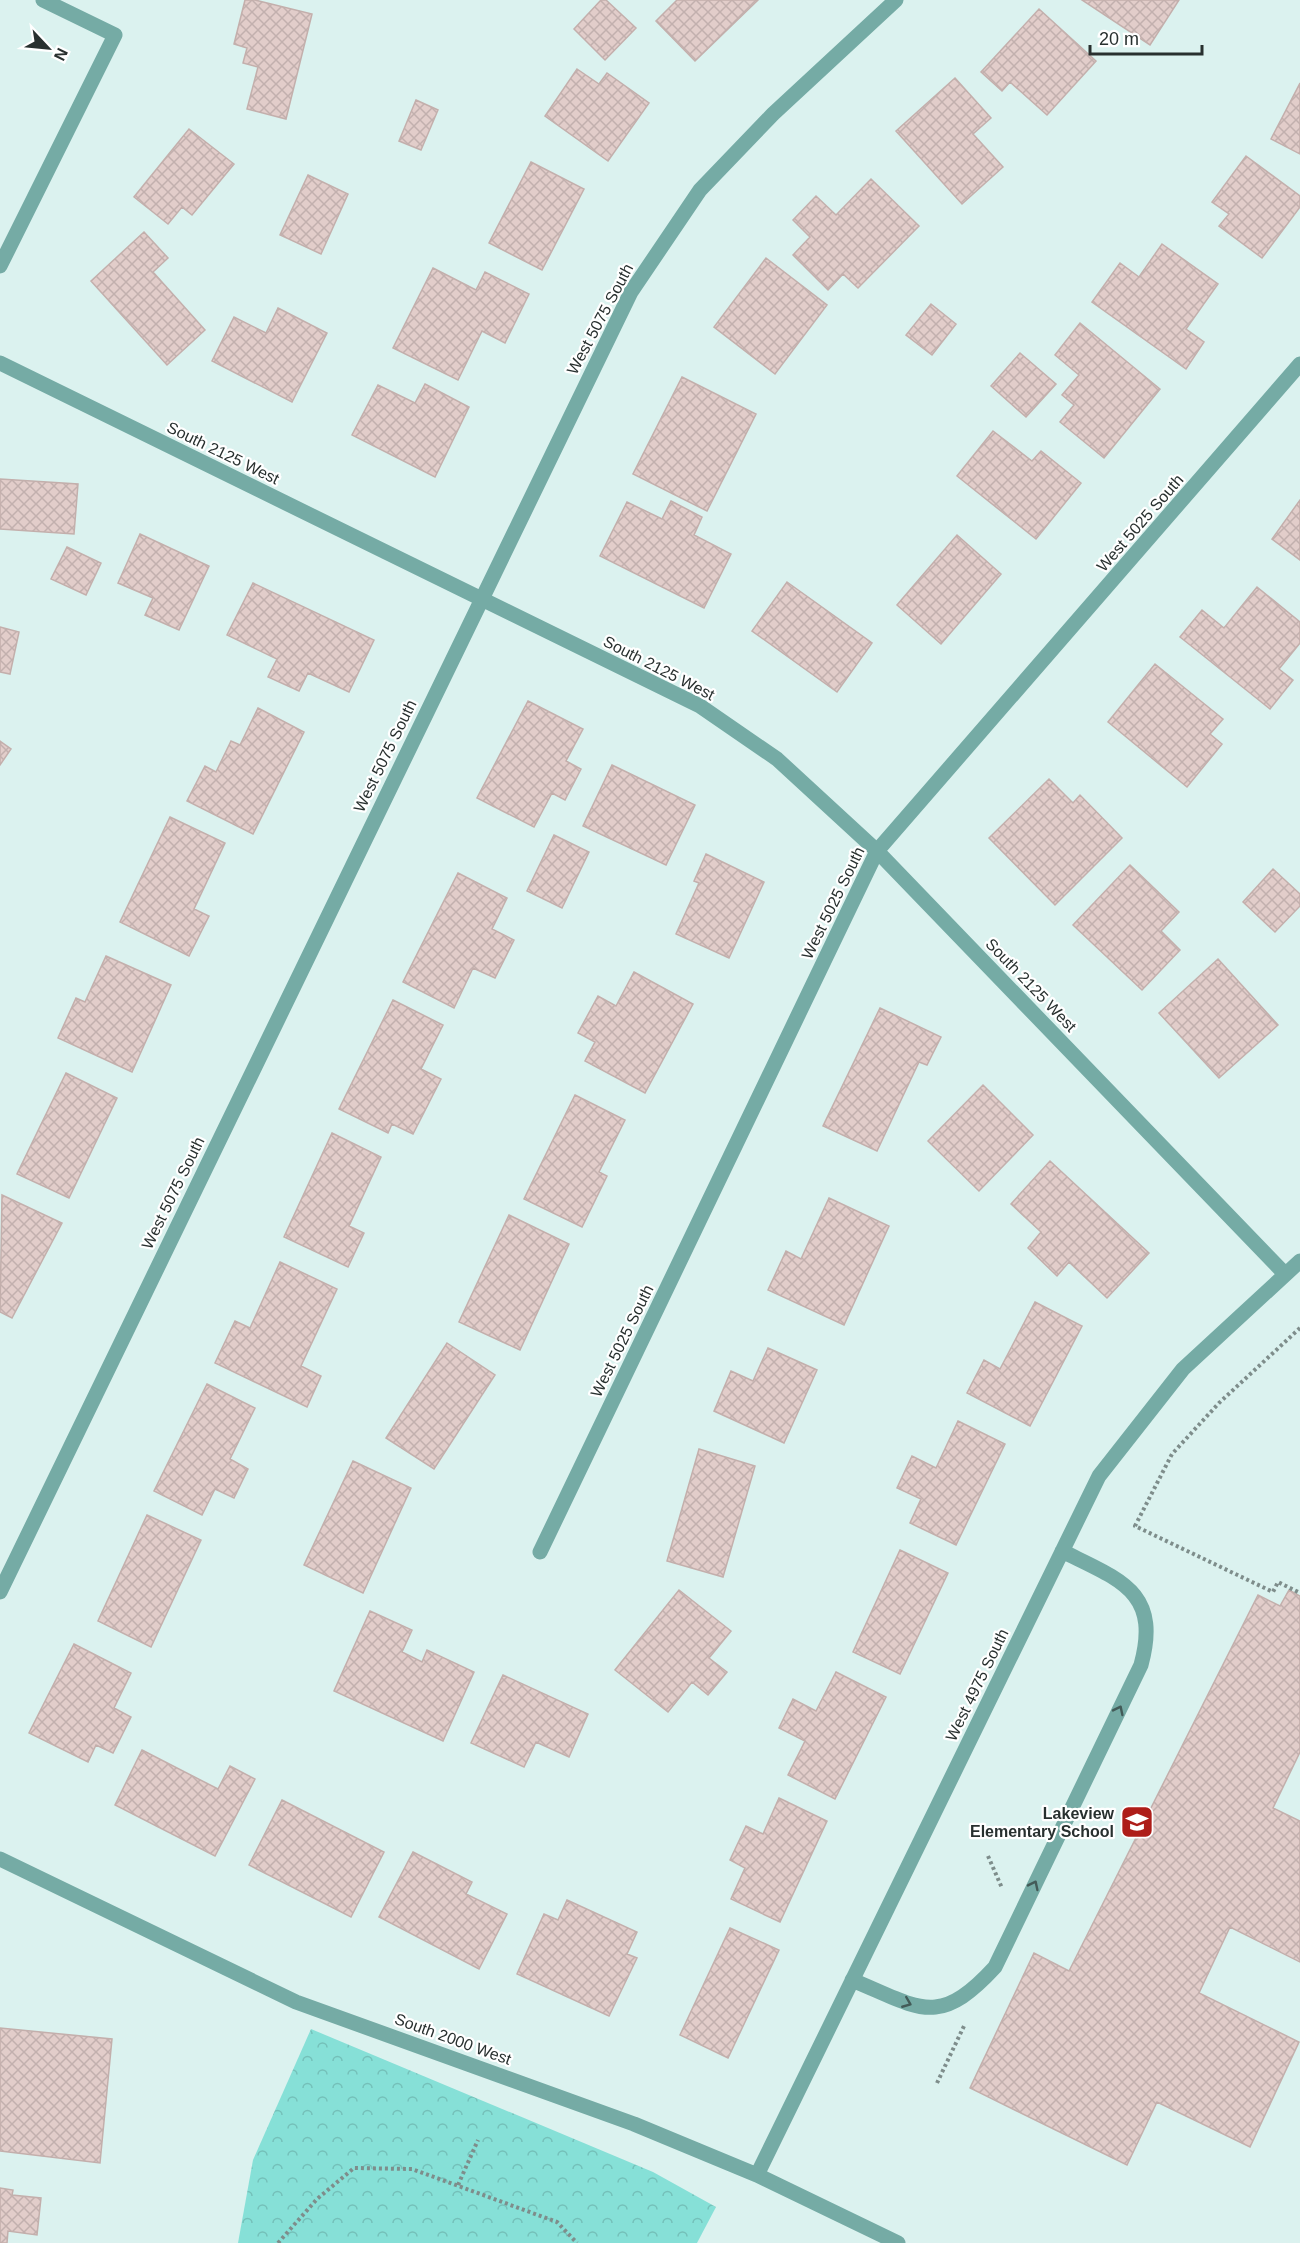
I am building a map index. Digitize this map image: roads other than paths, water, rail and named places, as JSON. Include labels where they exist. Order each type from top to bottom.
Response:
[{"type":"street","points":[[0,266],[114,35],[43,0]]},
{"type":"street","name":"West 5075 South","points":[[0,1592],[631,292],[700,190],[773,114],[889,2]]},
{"type":"street","name":"South 2125 West","points":[[0,363],[700,706],[777,759],[877,851],[1285,1274]]},
{"type":"street","name":"West 5025 South","points":[[540,1552],[877,851],[1300,363]]},
{"type":"street","name":"West 4975 South","points":[[757,2175],[1099,1476],[1183,1369],[1300,1261]]},
{"type":"street","points":[[852,1980],[924,2010],[951,2004],[973,1990],[994,1967],[1002,1952],[1141,1665],[1148,1641],[1146,1620],[1139,1602],[1127,1586],[1062,1551]]},
{"type":"street","name":"South 2000 West","points":[[0,1859],[297,2002],[634,2124],[757,2175],[898,2243]]},
{"type":"place","name":"Lakeview Elementary School","points":[[1137,1822]]}]
